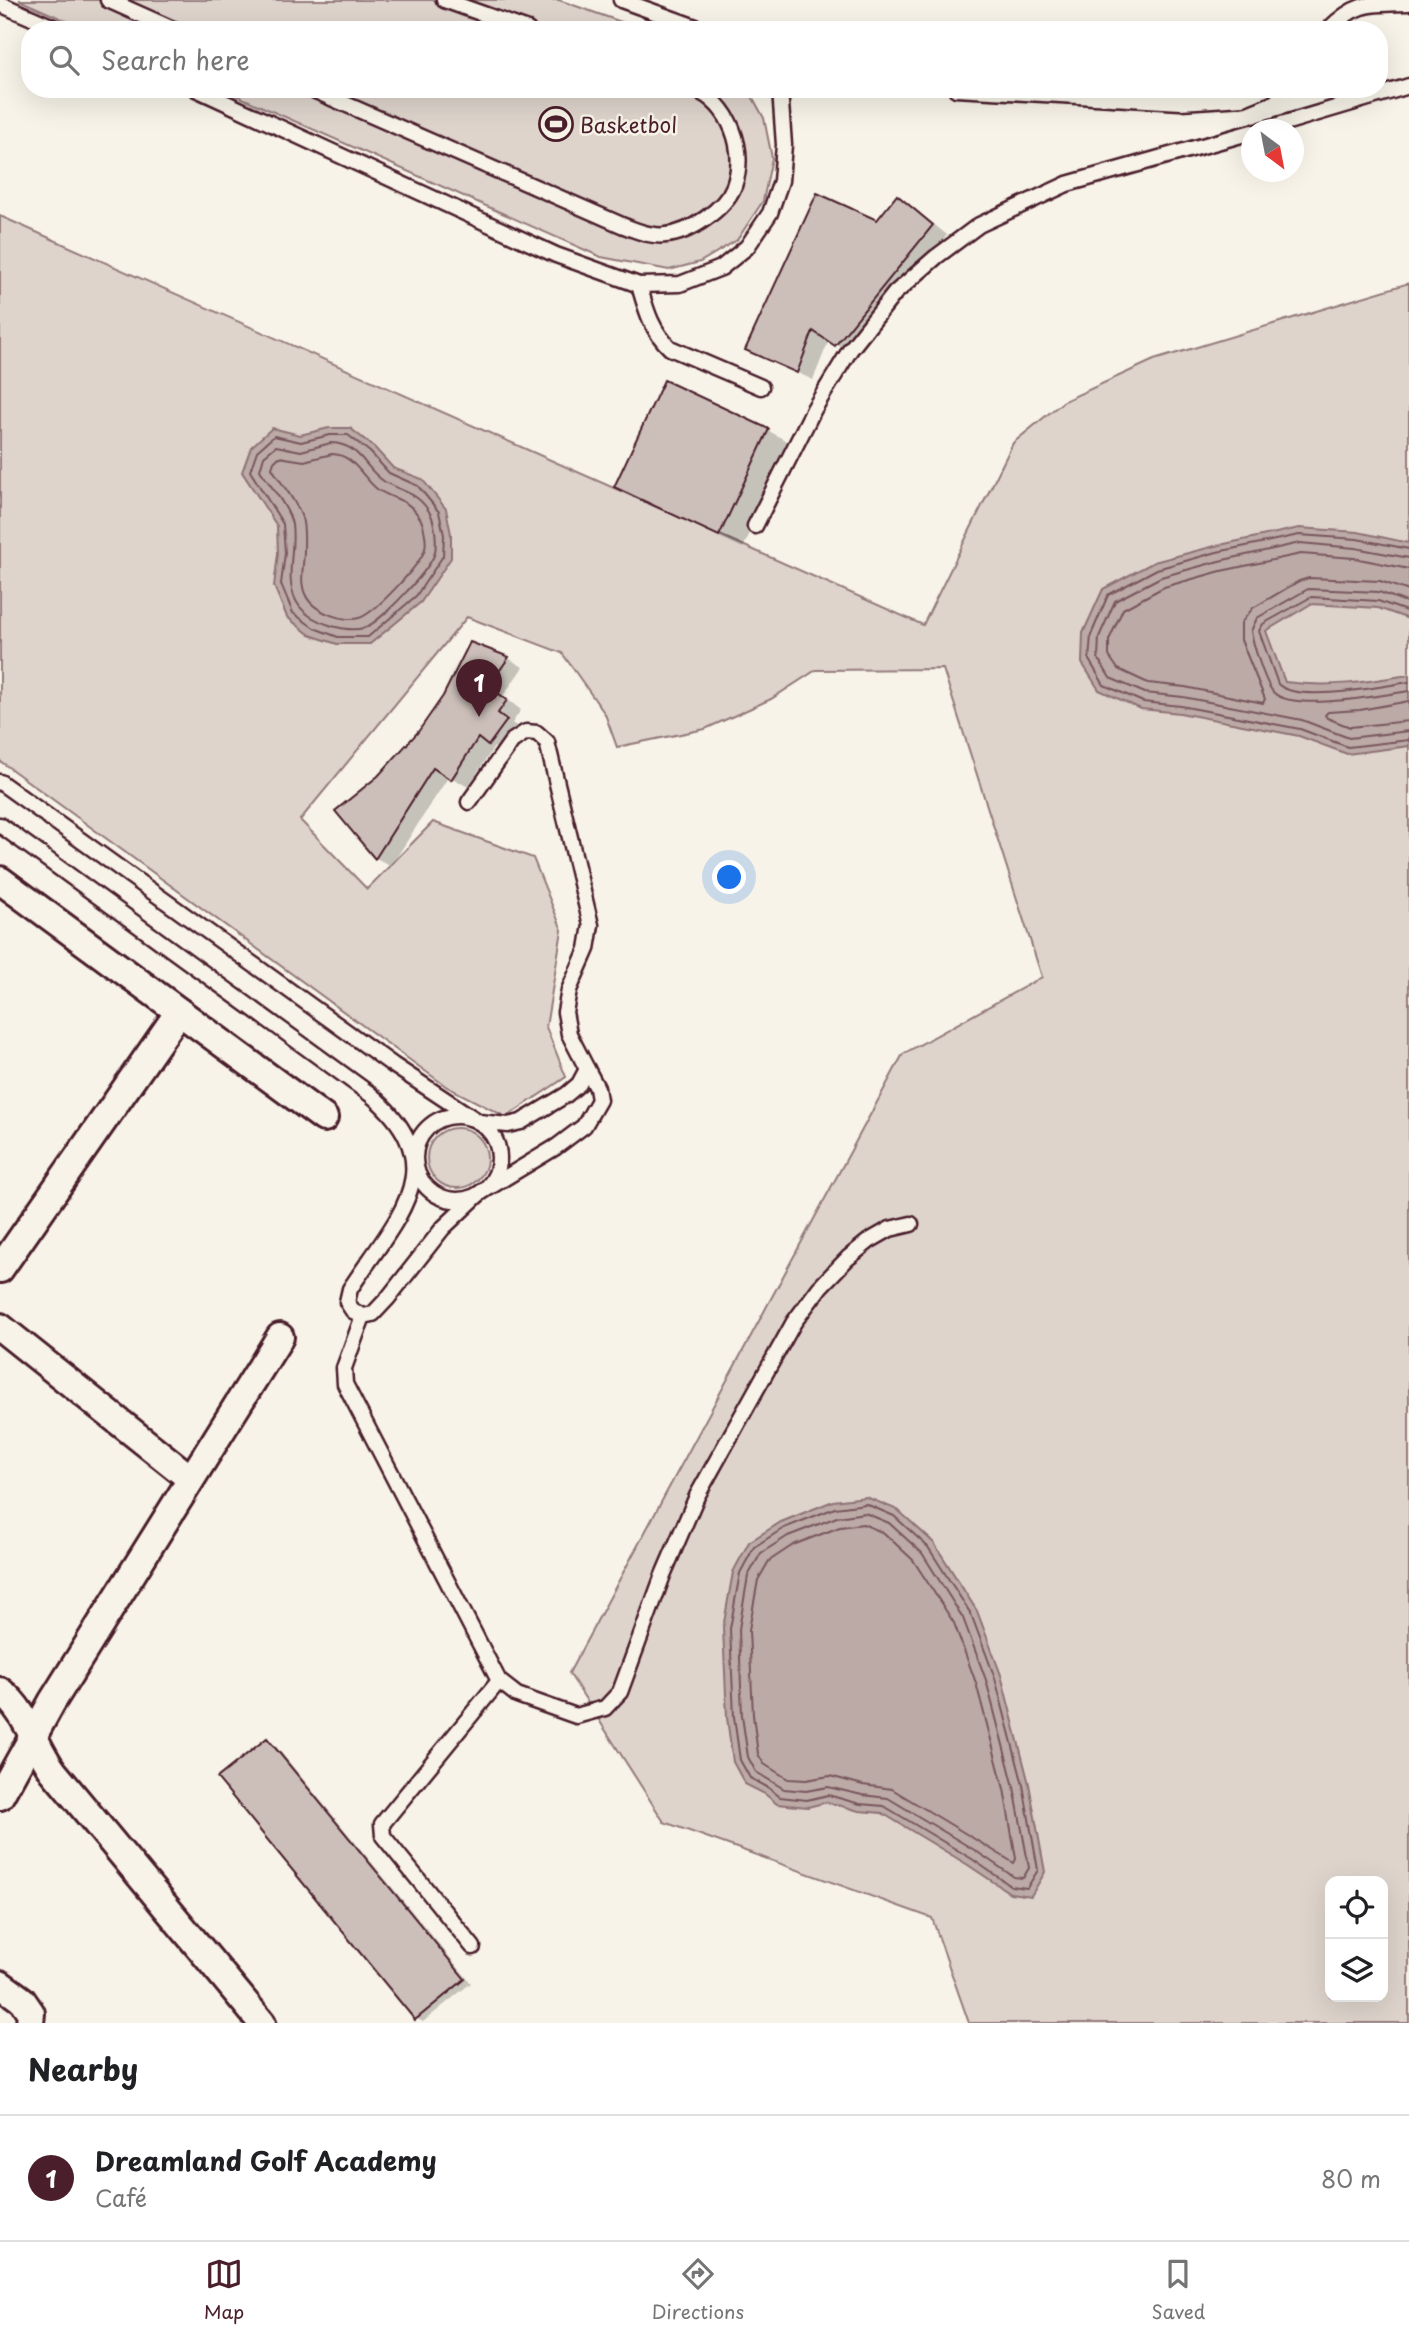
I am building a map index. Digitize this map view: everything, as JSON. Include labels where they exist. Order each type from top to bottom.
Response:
[{"type":"street","points":[[0,880],[324,1118]]},
{"type":"street","points":[[0,1269],[179,1012]]},
{"type":"street","points":[[0,1327],[191,1479]]},
{"type":"street","points":[[0,1796],[32,1737],[280,1337]]},
{"type":"street","points":[[0,1691],[22,1713],[32,1737],[53,1772],[262,2023]]},
{"type":"street","points":[[0,1984],[22,2000],[31,2013],[30,2023]]},
{"type":"lane","points":[[107,0],[155,21]]},
{"type":"lane","points":[[444,0],[503,21]]},
{"type":"lane","points":[[621,0],[679,21]]},
{"type":"lane","points":[[1337,21],[1357,7],[1409,3]]},
{"type":"lane","points":[[0,4],[39,21]]},
{"type":"lane","points":[[1388,92],[1409,86]]},
{"type":"lane","points":[[216,98],[556,255],[639,285],[680,284],[721,268],[747,247],[770,214],[781,181],[784,145],[781,98]]},
{"type":"lane","points":[[332,98],[624,226],[647,234],[665,236],[684,232],[701,222],[719,207],[734,186],[737,140],[717,102],[710,98]]},
{"type":"lane","points":[[1112,98],[1181,102],[1243,98]]},
{"type":"lane","points":[[1298,119],[1369,98]]},
{"type":"lane","points":[[755,526],[814,409],[850,350],[895,293],[936,257],[979,225],[1067,184],[1241,135]]},
{"type":"lane","points":[[639,285],[650,324],[670,348],[761,387]]},
{"type":"lane","points":[[0,825],[386,1107],[408,1138],[419,1176],[427,1188],[439,1196],[453,1200],[468,1199],[480,1193],[556,1147],[584,1126],[599,1100],[597,1088],[569,1034],[565,1012],[569,990],[587,949],[591,925],[547,743],[537,733],[526,732],[512,741],[470,802]]},
{"type":"lane","points":[[0,782],[393,1065],[479,1122],[490,1131],[497,1143],[499,1157],[497,1171],[491,1183],[443,1228],[373,1314],[363,1316],[353,1311],[347,1302],[350,1289],[405,1204],[413,1185],[416,1150],[429,1127],[440,1119],[452,1116],[479,1122],[508,1125],[521,1122],[566,1095],[579,1084],[587,1069]]},
{"type":"lane","points":[[363,1316],[344,1368],[345,1384],[499,1681],[517,1695],[576,1716],[605,1708],[620,1692],[696,1496],[794,1322],[820,1287],[848,1258],[890,1229],[911,1224]]},
{"type":"lane","points":[[473,1947],[383,1836],[382,1824],[499,1681]]},
{"type":"shaded area","points":[[19,0],[559,0],[618,21],[67,21]]},
{"type":"shaded area","points":[[242,98],[753,98],[764,118],[772,158],[763,201],[737,240],[700,262],[669,270],[601,257]]},
{"type":"shaded area","points":[[0,216],[923,625],[1013,443],[1064,401],[1154,360],[1409,283],[1409,2023],[969,2023],[932,1918],[664,1822],[569,1673],[903,1054],[1042,977],[943,669],[816,670],[771,699],[705,729],[617,747],[605,714],[562,653],[467,617],[300,820],[367,889],[433,822],[533,858],[562,930],[546,1027],[566,1077],[506,1117],[447,1087],[0,761]]},
{"type":"shaded area","points":[[457,1128],[478,1137],[487,1158],[478,1179],[457,1188],[436,1179],[427,1158],[436,1137]]},
{"type":"water","points":[[272,428],[300,435],[329,428],[350,428],[374,447],[393,468],[422,479],[446,509],[451,534],[451,558],[421,602],[370,644],[337,644],[310,635],[287,617],[274,586],[278,553],[277,526],[242,472],[251,447]]},
{"type":"water","points":[[1299,528],[1358,532],[1409,543],[1409,619],[1378,608],[1311,604],[1266,631],[1285,682],[1332,684],[1409,675],[1409,746],[1347,754],[1299,736],[1180,713],[1141,709],[1099,690],[1082,663],[1083,633],[1103,589],[1154,562]]},
{"type":"water","points":[[866,1497],[898,1510],[934,1543],[977,1611],[1001,1675],[1029,1784],[1045,1872],[1031,1896],[1010,1893],[882,1813],[859,1811],[827,1802],[808,1807],[777,1804],[765,1794],[745,1784],[733,1762],[727,1718],[723,1628],[733,1572],[749,1542],[781,1522],[833,1501]]},
{"type":"building","points":[[817,193],[877,220],[897,195],[933,225],[835,346],[813,331],[797,373],[745,350]]},
{"type":"building","points":[[664,380],[769,429],[719,536],[614,487]]},
{"type":"building","points":[[470,642],[509,657],[489,686],[507,700],[498,713],[507,720],[488,746],[478,738],[451,780],[433,768],[375,859],[335,811],[378,776],[418,732],[443,696]]},
{"type":"building","points":[[267,1738],[465,1979],[415,2020],[217,1778]]},
{"type":"place","name":"Basketbol","points":[[556,124]]},
{"type":"place","name":"Dreamland Golf Academy","points":[[479,717]]}]
